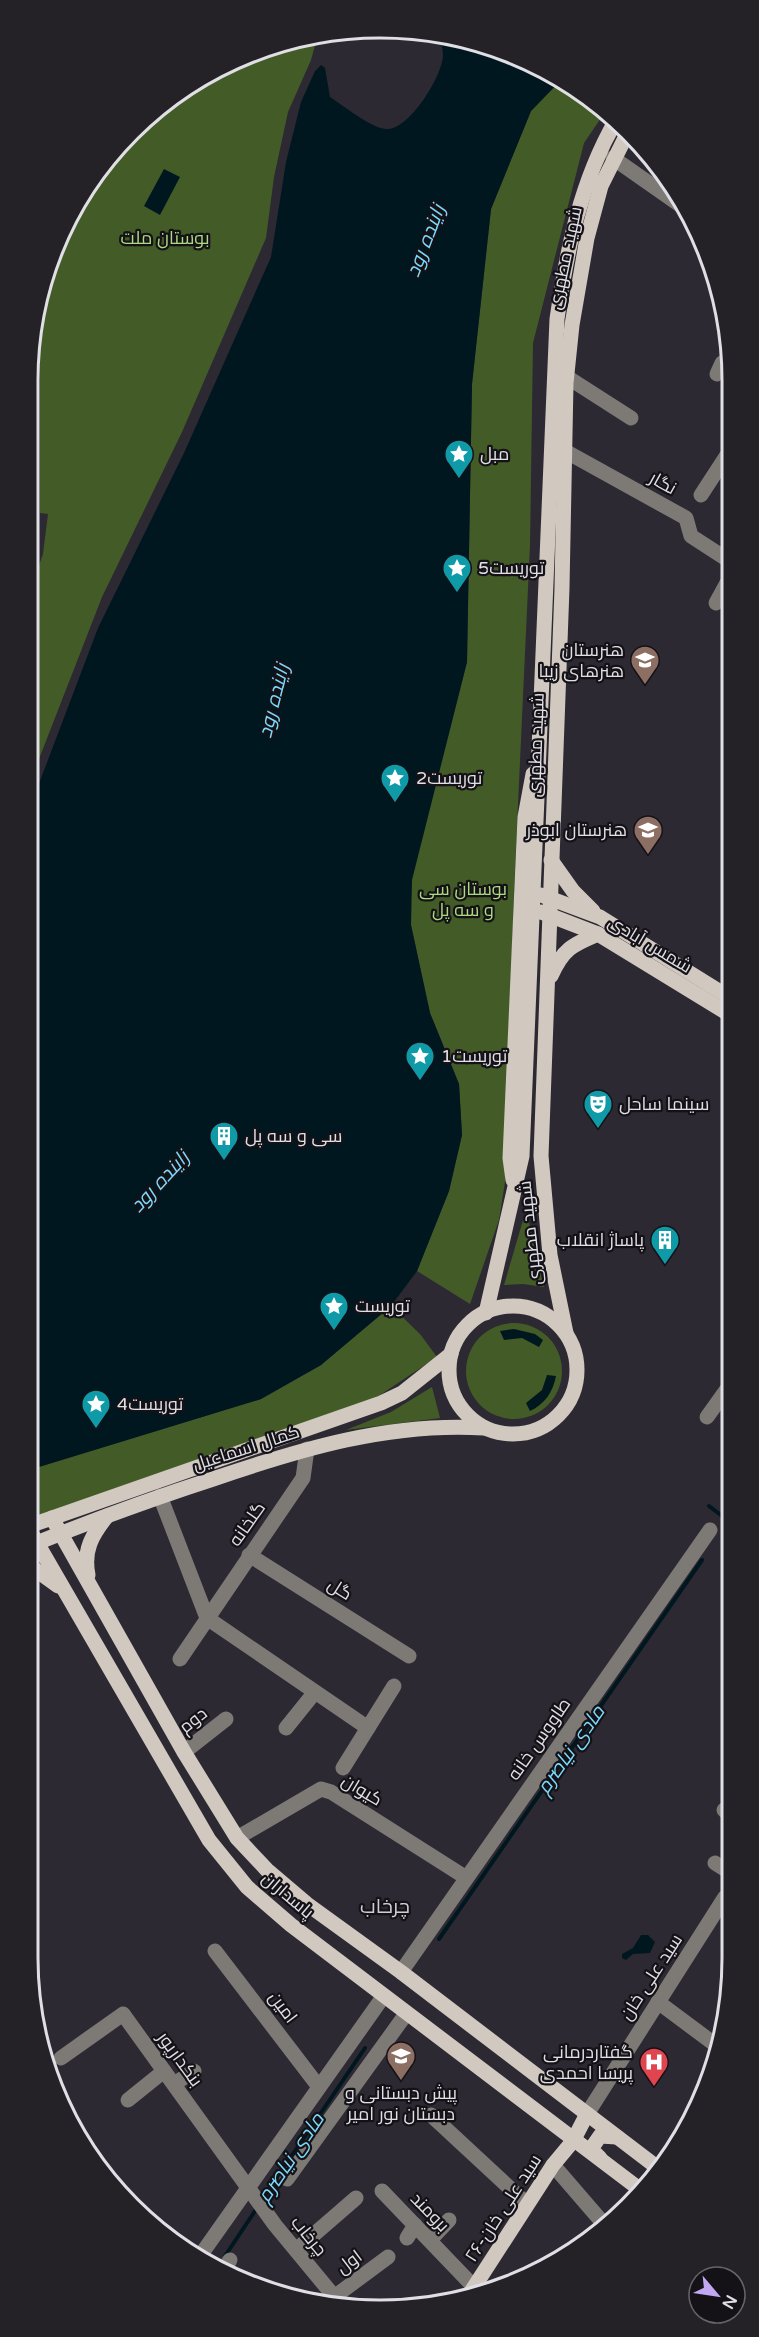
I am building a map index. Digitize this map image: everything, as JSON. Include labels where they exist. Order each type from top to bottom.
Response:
[{"type":"main road","name":"شهید مطهری","points":[[566,1333],[550,1255],[541,1156],[547,984],[542,912],[535,894],[540,761],[557,320],[566,257],[579,203],[599,150],[611,128]]},
{"type":"main road","name":"شهید مطهری","points":[[486,1313],[514,1195],[523,1146],[542,912],[551,897],[567,377],[572,325],[587,238],[601,186],[623,140]]},
{"type":"main road","points":[[514,1195],[510,1158],[525,817],[530,780],[540,761]]},
{"type":"main road","points":[[551,860],[573,891],[600,917]]},
{"type":"main road","name":"شمس آبادی","points":[[535,894],[551,897],[600,917],[722,992]]},
{"type":"main road","name":"شمس آبادی","points":[[542,912],[598,934],[722,1010]]},
{"type":"main road","points":[[547,984],[559,958],[572,945],[598,934]]},
{"type":"main road","points":[[512,1306],[534,1310],[551,1318],[566,1333],[575,1356],[576,1370],[572,1393],[565,1408],[546,1425],[519,1434],[501,1433],[484,1428],[467,1415],[455,1397],[450,1376],[452,1354],[464,1330],[486,1313],[512,1306]]},
{"type":"main road","name":"کمال اسماعیل","points":[[38,1524],[381,1403],[402,1393],[452,1354]]},
{"type":"main road","name":"کمال اسماعیل","points":[[38,1541],[160,1496],[307,1449],[375,1434],[448,1426],[484,1428]]},
{"type":"main road","points":[[89,1584],[85,1559],[88,1544],[107,1515]]},
{"type":"main road","name":"پاسداران","points":[[52,1518],[127,1647],[184,1752],[237,1838],[267,1870],[307,1904],[401,1972],[653,2164]]},
{"type":"main road","name":"پاسداران","points":[[38,1553],[62,1588],[209,1840],[247,1887],[383,1997],[634,2186]]},
{"type":"main road","points":[[38,1571],[62,1588]]},
{"type":"main road","points":[[76,1615],[77,1606],[83,1601],[99,1602]]},
{"type":"main road","name":"سید علی خان","points":[[573,2141],[586,2114]]},
{"type":"main road","points":[[604,2164],[591,2149],[594,2141],[600,2136],[617,2137]]},
{"type":"main road","name":"۲۶-سید علی خان","points":[[480,2284],[527,2204],[553,2165],[573,2141]]},
{"type":"street","points":[[613,159],[670,198]]},
{"type":"street","points":[[567,377],[631,418]]},
{"type":"street","name":"نگار","points":[[565,451],[686,518],[691,536],[722,556]]},
{"type":"street","points":[[701,495],[722,463]]},
{"type":"street","points":[[716,603],[722,592]]},
{"type":"street","points":[[707,1417],[722,1396]]},
{"type":"street","name":"گلخانه","points":[[180,1659],[303,1478],[307,1449]]},
{"type":"street","points":[[160,1496],[207,1618],[368,1728]]},
{"type":"street","name":"طاووس خانه","points":[[401,1972],[465,1877],[710,1530]]},
{"type":"street","name":"گل","points":[[249,1555],[409,1656]]},
{"type":"street","points":[[343,1768],[394,1686]]},
{"type":"street","points":[[286,1728],[315,1692]]},
{"type":"street","name":"دوم","points":[[184,1752],[226,1719]]},
{"type":"street","name":"کیوان","points":[[237,1838],[321,1789],[331,1792],[465,1877]]},
{"type":"street","name":"سید علی خان","points":[[586,2114],[722,1902]]},
{"type":"street","name":"امین","points":[[215,1951],[319,2087]]},
{"type":"street","points":[[203,2251],[383,1997]]},
{"type":"street","points":[[658,2002],[711,2042]]},
{"type":"street","name":"بنکدارپور","points":[[61,2058],[123,2014],[248,2189]]},
{"type":"street","points":[[286,2180],[406,2014]]},
{"type":"street","points":[[128,2100],[164,2071]]},
{"type":"street","points":[[174,2084],[194,2071]]},
{"type":"street","points":[[431,2115],[527,2204]]},
{"type":"street","points":[[553,2165],[600,2219]]},
{"type":"street","name":"چرخاب","points":[[248,2189],[334,2297]]},
{"type":"street","name":"برومند","points":[[382,2191],[411,2231],[430,2240],[474,2286]]},
{"type":"street","points":[[296,2250],[356,2198]]},
{"type":"street","points":[[430,2240],[449,2220]]},
{"type":"street","name":"اول","points":[[343,2298],[388,2257]]},
{"type":"green space","name":"بوستان ملت","points":[[315,44],[311,60],[288,112],[274,177],[266,238],[182,432],[102,597],[38,762],[38,568],[43,554],[48,514],[40,513],[40,335],[56,270],[83,208],[122,154],[154,122],[189,95],[249,64],[291,49]]},
{"type":"green space","name":"بوستان سی و سه پل","points":[[555,86],[601,118],[584,143],[533,343],[530,545],[514,891],[505,1182],[499,1220],[470,1304],[417,1271],[449,1191],[462,1135],[459,1084],[430,1013],[411,925],[411,880],[467,662],[472,384],[491,209],[531,111]]},
{"type":"green space","points":[[526,1210],[544,1287],[523,1284],[504,1285]]},
{"type":"green space","points":[[391,1306],[420,1334],[437,1357],[371,1401],[38,1520],[38,1467],[261,1399],[321,1365]]},
{"type":"green space","points":[[514,1323],[532,1326],[548,1337],[559,1353],[562,1371],[559,1389],[548,1405],[532,1416],[514,1419],[496,1416],[480,1405],[469,1389],[466,1371],[469,1353],[480,1337],[496,1326]]},
{"type":"green space","points":[[432,1387],[440,1418],[346,1430],[391,1412]]},
{"type":"water","name":"زاینده رود","points":[[442,44],[489,56],[531,73],[555,86],[531,111],[491,209],[472,384],[467,662],[412,880],[411,925],[430,1013],[459,1084],[462,1135],[449,1191],[417,1271],[391,1306],[321,1365],[261,1399],[38,1467],[38,786],[98,628],[184,453],[271,257],[286,162],[301,102],[315,71],[321,65],[325,68],[330,97],[373,125],[386,129],[395,127],[404,121],[423,101],[441,65]]},
{"type":"water","points":[[164,169],[180,177],[160,215],[144,206]]},
{"type":"water","points":[[514,1329],[535,1334],[543,1340],[539,1347],[522,1338],[504,1340],[500,1331]]},
{"type":"water","points":[[547,1375],[556,1376],[553,1387],[544,1401],[530,1411],[526,1403],[542,1390]]},
{"type":"water","points":[[641,1935],[648,1935],[655,1942],[650,1953],[633,1954],[626,1960],[622,1958],[622,1954],[633,1948]]},
{"type":"waterway","points":[[709,1506],[722,1516]]},
{"type":"waterway","name":"مادی نیاصرم","points":[[439,1939],[702,1560]]},
{"type":"waterway","name":"مادی نیاصرم","points":[[261,2201],[365,2048]]},
{"type":"waterway","name":"مادی نیاصرم","points":[[225,2256],[257,2208]]},
{"type":"place","name":"مبل","points":[[459,480]]},
{"type":"place","name":"توریست5","points":[[457,594]]},
{"type":"place","name":"هنرستان هنرهای زیبا","points":[[645,686]]},
{"type":"place","name":"توریست2","points":[[395,804]]},
{"type":"place","name":"هنرستان ابوذر","points":[[648,856]]},
{"type":"place","name":"توریست1","points":[[420,1082]]},
{"type":"place","name":"سینما ساحل","points":[[598,1130]]},
{"type":"place","name":"سی و سه پل","points":[[224,1162]]},
{"type":"place","name":"پاساژ انقلاب","points":[[665,1266]]},
{"type":"place","name":"توریست","points":[[334,1332]]},
{"type":"place","name":"توریست4","points":[[96,1430]]},
{"type":"place","name":"پیش دبستانی و دبستان نور امیر","points":[[401,2082]]},
{"type":"place","name":"گفتاردرمانی پریسا احمدی","points":[[654,2088]]},
{"type":"district","name":"چرخاب","points":[[385,1907]]}]
